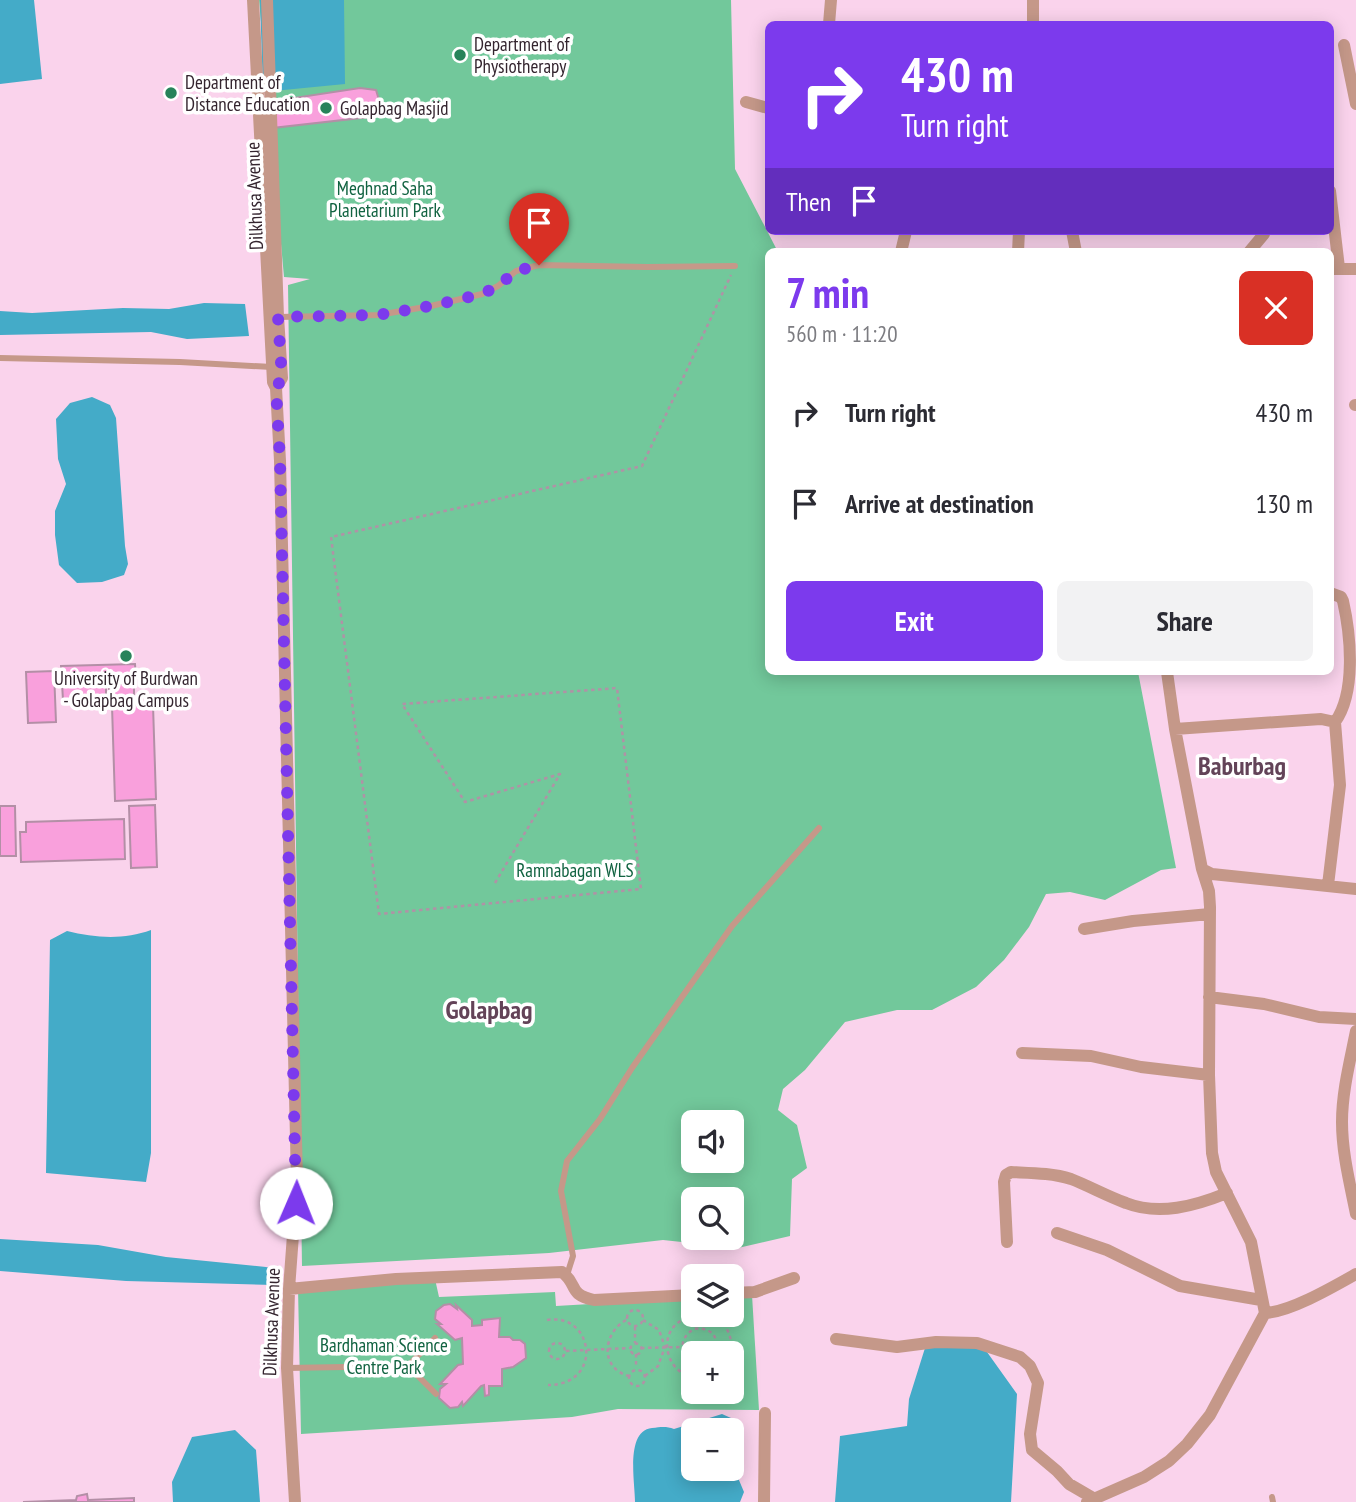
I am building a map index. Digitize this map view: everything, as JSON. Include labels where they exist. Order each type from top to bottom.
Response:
[{"type":"street","name":"Dilkhusa Avenue","points":[[253,0],[274,317],[282,378],[276,388]]},
{"type":"street","name":"Dilkhusa Avenue","points":[[267,0],[269,218]]},
{"type":"street","points":[[829,21],[831,0]]},
{"type":"street","points":[[1033,0],[1034,21]]},
{"type":"street","points":[[1344,44],[1356,104]]},
{"type":"street","points":[[746,102],[765,107]]},
{"type":"street","points":[[1335,269],[1356,269]]},
{"type":"street","name":"Dilkhusa Avenue","points":[[274,317],[272,367],[276,388],[280,461],[297,1181],[289,1289],[287,1368],[295,1502]]},
{"type":"street","points":[[1328,885],[1340,785],[1335,722],[1344,708],[1351,682],[1350,608],[1341,597],[1334,594]]},
{"type":"street","points":[[836,1339],[897,1347],[936,1342],[977,1343],[1020,1357],[1030,1366],[1038,1383],[1030,1434],[1032,1450],[1090,1500],[1144,1477],[1169,1461],[1187,1444],[1210,1415],[1263,1307],[1251,1242],[1216,1172],[1212,1153],[1209,1075],[1209,891],[1202,869],[1175,729],[1167,675]]},
{"type":"street","points":[[1175,729],[1321,719],[1335,722]]},
{"type":"street","points":[[1202,869],[1223,875],[1356,889]]},
{"type":"street","points":[[1084,929],[1133,921],[1210,914]]},
{"type":"street","points":[[1209,997],[1264,1003],[1319,1017],[1356,1019]]},
{"type":"street","points":[[1356,1031],[1342,1103],[1344,1151],[1356,1214]]},
{"type":"street","points":[[1022,1053],[1091,1056],[1141,1067],[1209,1075]]},
{"type":"street","points":[[1007,1242],[1004,1182],[1006,1175],[1011,1172],[1069,1179],[1129,1205],[1152,1209],[1173,1209],[1199,1204],[1227,1193]]},
{"type":"street","points":[[1056,1233],[1107,1251],[1180,1286],[1281,1310],[1326,1291],[1356,1274]]},
{"type":"street","points":[[289,1289],[396,1279],[562,1272],[567,1275],[576,1293],[582,1298],[594,1300],[681,1296]]},
{"type":"street","points":[[744,1292],[755,1292],[794,1278]]},
{"type":"street","points":[[764,1502],[765,1413]]},
{"type":"lane","points":[[274,317],[378,315],[431,306],[482,294],[498,286],[516,271],[539,265],[735,266]]},
{"type":"lane","points":[[0,358],[272,367]]},
{"type":"lane","points":[[567,1275],[573,1256],[561,1191],[567,1161],[600,1119],[632,1068],[732,926],[819,828]]},
{"type":"lane","points":[[407,1367],[435,1338]]},
{"type":"lane","points":[[287,1368],[407,1367],[436,1394]]},
{"type":"path","points":[[495,883],[561,774],[465,802],[402,704],[617,688],[641,889],[379,914],[331,537],[642,466],[735,266]]},
{"type":"path","points":[[629,1376],[614,1368],[607,1349],[612,1331],[634,1310],[640,1312],[643,1320],[659,1330],[675,1367],[681,1371]]},
{"type":"path","points":[[629,1376],[629,1381],[635,1386],[643,1383],[645,1376],[658,1366],[669,1336],[678,1323],[690,1316],[703,1315],[717,1319],[727,1329],[731,1341]]},
{"type":"path","points":[[547,1320],[562,1321],[575,1327],[582,1336],[586,1349],[584,1366],[576,1377],[565,1383],[548,1385]]},
{"type":"path","points":[[626,1320],[629,1325],[635,1327]]},
{"type":"path","points":[[566,1351],[630,1348],[635,1343],[635,1327],[643,1320]]},
{"type":"path","points":[[684,1341],[687,1334],[702,1328],[709,1331],[716,1341]]},
{"type":"path","points":[[556,1343],[562,1345],[566,1351],[565,1356],[558,1360],[552,1357],[549,1351],[550,1346],[556,1343]]},
{"type":"path","points":[[635,1343],[641,1348],[681,1347]]},
{"type":"path","points":[[630,1348],[636,1354]]},
{"type":"path","points":[[636,1354],[640,1353],[641,1348]]},
{"type":"path","points":[[629,1376],[636,1370],[636,1354]]},
{"type":"path","points":[[636,1370],[640,1370],[645,1376]]},
{"type":"green space","name":"Ramnabagan WLS","points":[[259,0],[731,0],[735,169],[765,227],[765,235],[769,235],[776,248],[765,248],[765,675],[1139,675],[1176,868],[1161,870],[1105,900],[1070,892],[1046,894],[1029,927],[1004,960],[976,987],[932,1010],[897,1010],[845,1022],[805,1070],[783,1089],[778,1110],[797,1125],[807,1168],[792,1179],[790,1236],[744,1247],[744,1187],[681,1187],[681,1242],[663,1240],[549,1253],[302,1266],[288,285],[310,279],[284,277]]},
{"type":"green space","name":"Bardhaman Science Centre Park","points":[[435,1279],[439,1297],[555,1292],[556,1306],[681,1299],[681,1327],[744,1327],[744,1295],[752,1295],[759,1410],[618,1409],[572,1417],[301,1434],[298,1288]]},
{"type":"water","points":[[0,0],[34,0],[42,79],[0,84]]},
{"type":"water","points":[[260,0],[344,0],[345,84],[263,92]]},
{"type":"water","points":[[204,303],[245,304],[249,336],[187,339],[151,332],[0,335],[0,311],[32,313],[123,308],[169,309]]},
{"type":"water","points":[[92,397],[110,405],[116,418],[128,564],[124,575],[102,582],[77,583],[59,565],[55,535],[55,511],[66,484],[58,459],[56,419],[70,403]]},
{"type":"water","points":[[151,930],[151,1153],[146,1182],[46,1173],[50,940],[67,931],[109,937]]},
{"type":"water","points":[[0,1239],[98,1245],[166,1257],[266,1267],[274,1269],[274,1285],[126,1281],[0,1271]]},
{"type":"water","points":[[982,1345],[1017,1394],[1011,1502],[835,1502],[840,1436],[907,1426],[909,1399],[925,1348]]},
{"type":"water","points":[[722,1414],[731,1418],[709,1418]]},
{"type":"water","points":[[681,1427],[681,1481],[739,1481],[744,1492],[740,1502],[635,1502],[633,1459],[638,1438],[644,1431]]},
{"type":"water","points":[[235,1430],[256,1450],[260,1502],[173,1502],[172,1482],[192,1437]]},
{"type":"building","name":"Golapbag Masjid","points":[[360,88],[376,90],[379,100],[378,116],[272,128],[274,101]]},
{"type":"building","points":[[135,664],[136,678],[106,679],[106,699],[63,700],[61,666]]},
{"type":"building","points":[[54,671],[56,722],[28,723],[26,672]]},
{"type":"building","points":[[134,683],[134,699],[109,700],[109,684]]},
{"type":"building","points":[[153,705],[156,799],[115,801],[112,706]]},
{"type":"building","points":[[155,805],[157,867],[131,868],[129,806]]},
{"type":"building","points":[[0,806],[15,806],[16,856],[0,856]]},
{"type":"building","points":[[124,819],[125,859],[21,862],[20,832],[26,832],[26,822]]},
{"type":"building","points":[[450,1304],[457,1309],[456,1305],[472,1320],[472,1326],[482,1325],[482,1320],[500,1318],[499,1337],[520,1340],[525,1344],[526,1358],[513,1367],[502,1369],[502,1386],[489,1386],[489,1395],[485,1396],[484,1385],[481,1386],[463,1406],[462,1402],[458,1407],[450,1408],[439,1398],[440,1389],[446,1384],[440,1384],[458,1365],[463,1364],[462,1338],[455,1340],[435,1319],[436,1311]]},
{"type":"building","points":[[87,1494],[88,1500],[134,1498],[134,1502],[23,1502],[76,1500],[77,1496]]},
{"type":"place","name":"Department of Physiotherapy","points":[[460,55]]},
{"type":"place","name":"Department of Distance Education","points":[[171,93]]},
{"type":"place","name":"Golapbag Masjid","points":[[326,108]]},
{"type":"place","name":"University of Burdwan - Golapbag Campus","points":[[126,656]]},
{"type":"district","name":"Baburbag","points":[[1242,765]]},
{"type":"district","name":"Golapbag","points":[[489,1009]]},
{"type":"route","points":[[296,1203],[280,461],[276,388],[282,378],[278,317],[378,315],[431,306],[482,294],[498,286],[516,271],[539,265]]},
{"type":"park label","name":"Meghnad Saha Planetarium Park","points":[[385,199]]}]
